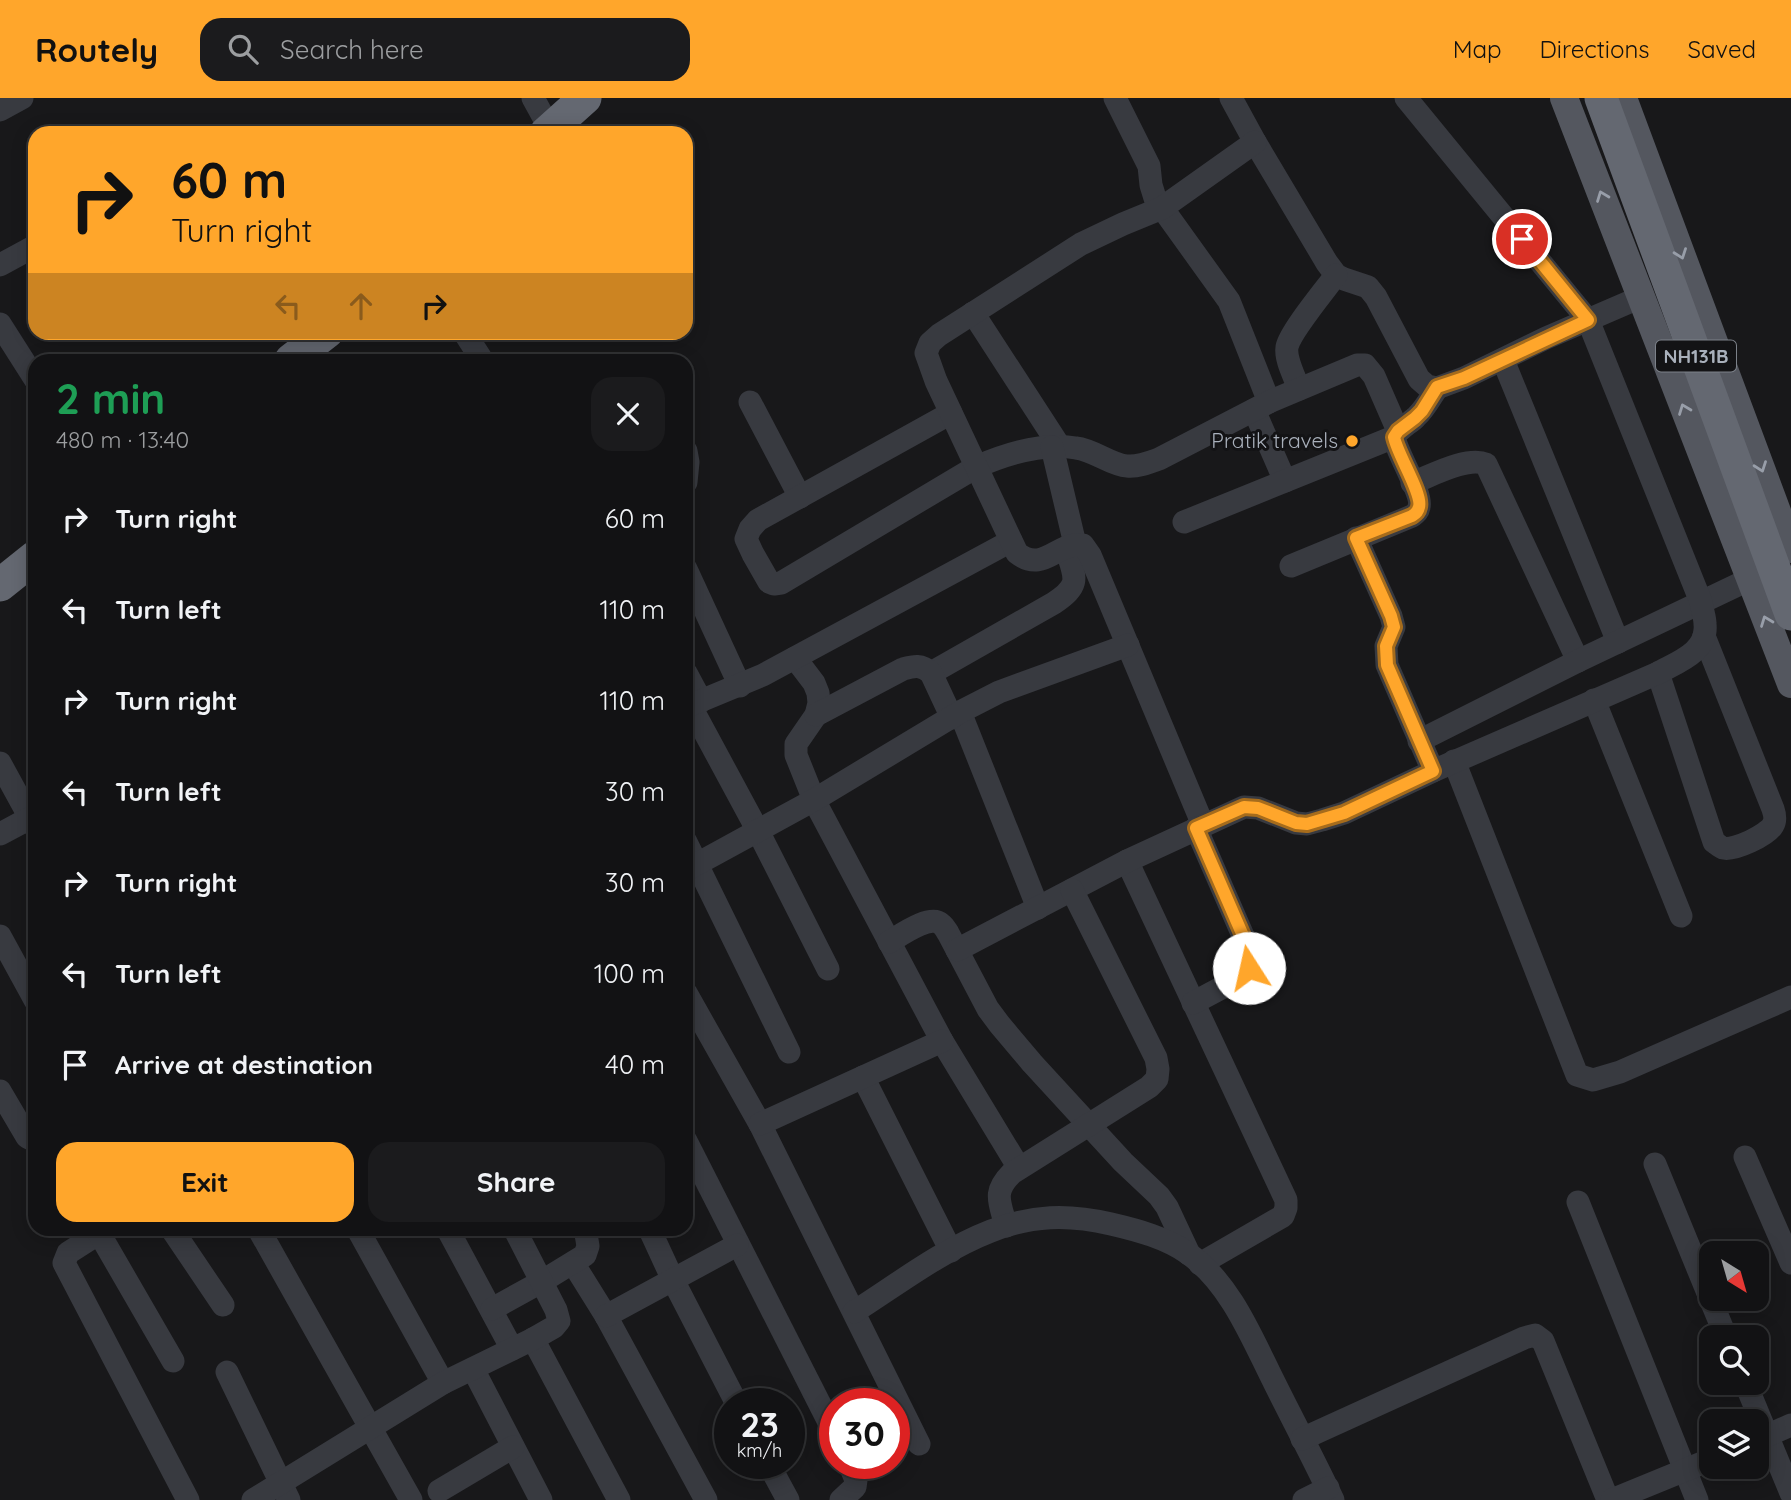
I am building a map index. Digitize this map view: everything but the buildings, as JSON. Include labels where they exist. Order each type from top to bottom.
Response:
[{"type":"highway","points":[[554,126],[585,98]]},
{"type":"highway","name":"NH131B","points":[[1601,98],[1791,614]]},
{"type":"highway","points":[[299,354],[317,340]]},
{"type":"highway","points":[[0,585],[28,563]]},
{"type":"main road","points":[[1564,98],[1791,684]]},
{"type":"main road","points":[[1623,98],[1791,549]]},
{"type":"street","points":[[0,110],[22,98]]},
{"type":"street","points":[[533,98],[546,126]]},
{"type":"street","points":[[1115,98],[1149,166],[1155,198],[1229,301],[1285,481]]},
{"type":"street","points":[[1231,98],[1327,263],[1336,275],[1368,287],[1393,327],[1419,379],[1427,386],[1437,387],[1464,378],[1641,298]]},
{"type":"street","points":[[957,950],[1127,861],[1244,807],[1258,808],[1296,823],[1307,824],[1344,813],[1454,761],[1658,673],[1689,656],[1699,647],[1706,625],[1701,603],[1588,320],[1406,98]]},
{"type":"street","points":[[1194,1003],[1240,978],[1249,968],[1249,953],[1128,645],[1090,555],[1083,545],[1070,546],[1035,561],[1026,559],[1017,552],[926,354],[930,343],[939,335],[973,313],[1081,244],[1123,223],[1162,208],[1255,142]]},
{"type":"street","points":[[0,265],[28,250]]},
{"type":"street","points":[[1299,389],[1287,356],[1287,346],[1336,275]]},
{"type":"street","points":[[931,673],[1054,603],[1074,585],[1056,447],[973,313]]},
{"type":"street","points":[[0,324],[28,368]]},
{"type":"street","points":[[1503,360],[1618,642]]},
{"type":"street","points":[[951,413],[758,520],[746,539],[769,582],[780,583],[976,467],[1002,456],[1056,447],[1077,448],[1125,466],[1141,466],[1261,406],[1357,365],[1365,365],[1374,376],[1396,434],[1395,446],[1420,504],[1419,510],[1412,516],[1291,566]]},
{"type":"street","points":[[1184,522],[1396,434],[1422,411],[1437,387]]},
{"type":"street","points":[[750,402],[800,496]]},
{"type":"street","points":[[1412,483],[1468,462],[1486,464],[1578,661]]},
{"type":"street","points":[[1356,538],[1394,627],[1386,646],[1387,665],[1433,771]]},
{"type":"street","points":[[693,704],[740,686],[795,658],[1011,541]]},
{"type":"street","points":[[1419,741],[1750,579]]},
{"type":"street","points":[[693,584],[740,686]]},
{"type":"street","points":[[1658,673],[1714,842],[1722,848],[1733,848],[1767,832],[1774,825],[1776,817],[1704,636]]},
{"type":"street","points":[[693,866],[814,800],[999,692],[1128,645]]},
{"type":"street","points":[[795,658],[814,683],[818,693],[816,715],[796,744],[796,755],[814,800],[943,1041],[1019,1168]]},
{"type":"street","points":[[816,715],[903,669],[915,665],[925,667],[956,715],[1038,908]]},
{"type":"street","points":[[1594,701],[1681,916]]},
{"type":"street","points":[[693,706],[828,969]]},
{"type":"street","points":[[1454,761],[1577,1075],[1593,1080],[1620,1072],[1791,997]]},
{"type":"street","points":[[0,763],[28,809]]},
{"type":"street","points":[[0,834],[28,816]]},
{"type":"street","points":[[1127,861],[1286,1200],[1283,1216],[1195,1259]]},
{"type":"street","points":[[693,869],[789,1052]]},
{"type":"street","points":[[1006,1226],[998,1194],[1002,1183],[1019,1168],[1149,1087],[1157,1079],[1156,1058],[1072,890]]},
{"type":"street","points":[[889,942],[923,923],[932,920],[940,923],[1000,1026],[1123,1162],[1159,1196],[1195,1259]]},
{"type":"street","points":[[0,936],[28,986]]},
{"type":"street","points":[[693,1005],[760,1124],[919,1444]]},
{"type":"street","points":[[760,1124],[943,1041]]},
{"type":"street","points":[[863,1077],[951,1251]]},
{"type":"street","points":[[0,1091],[28,1138]]},
{"type":"street","points":[[693,1155],[819,1403]]},
{"type":"street","points":[[1745,1157],[1791,1263]]},
{"type":"street","points":[[1655,1164],[1721,1325]]},
{"type":"street","points":[[1578,1202],[1698,1500]]},
{"type":"street","points":[[854,1312],[951,1251],[989,1232],[1020,1221],[1047,1217],[1088,1219],[1160,1238],[1195,1259],[1215,1278],[1237,1310],[1330,1494],[1304,1500]]},
{"type":"street","points":[[95,1236],[68,1253],[64,1263],[188,1500]]},
{"type":"street","points":[[106,1236],[173,1361]]},
{"type":"street","points":[[176,1236],[223,1305]]},
{"type":"street","points":[[263,1236],[411,1500]]},
{"type":"street","points":[[361,1236],[443,1383]]},
{"type":"street","points":[[451,1236],[512,1349]]},
{"type":"street","points":[[253,1500],[285,1492],[370,1426],[443,1383],[554,1327],[559,1321],[556,1310],[518,1236]]},
{"type":"street","points":[[492,1309],[585,1255],[588,1245],[586,1236]]},
{"type":"street","points":[[653,1236],[729,1388]]},
{"type":"street","points":[[606,1316],[737,1245]]},
{"type":"street","points":[[573,1263],[606,1316],[706,1500]]},
{"type":"street","points":[[1302,1439],[1535,1335],[1544,1341],[1610,1500],[1699,1464]]},
{"type":"street","points":[[533,1339],[619,1500]]},
{"type":"street","points":[[473,1368],[541,1500]]},
{"type":"street","points":[[227,1372],[285,1492]]},
{"type":"street","points":[[1769,1434],[1791,1425]]},
{"type":"street","points":[[436,1497],[513,1447]]},
{"type":"street","points":[[1769,1451],[1791,1493]]},
{"type":"street","points":[[777,1479],[788,1500]]},
{"type":"street","points":[[841,1500],[855,1488],[856,1479]]},
{"type":"place","name":"Pratik travels","points":[[1352,441]]},
{"type":"route","points":[[1249,968],[1249,953],[1244,938],[1196,828],[1244,807],[1258,808],[1296,823],[1307,824],[1344,813],[1433,771],[1387,665],[1386,646],[1394,627],[1356,538],[1412,516],[1419,510],[1418,495],[1395,446],[1394,437],[1422,411],[1437,387],[1464,378],[1588,320],[1522,239]]}]
